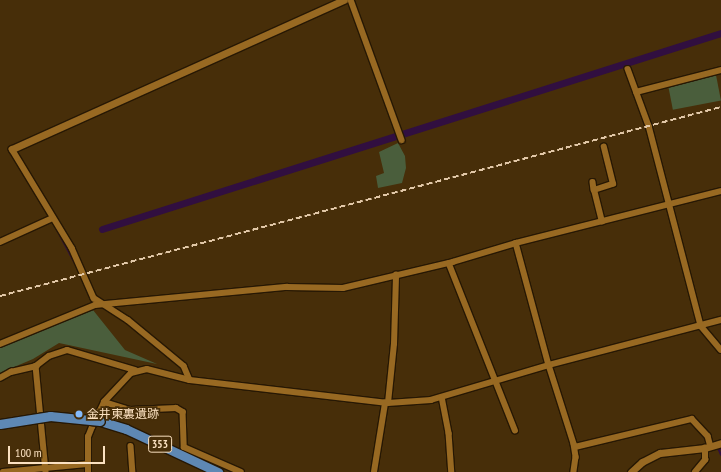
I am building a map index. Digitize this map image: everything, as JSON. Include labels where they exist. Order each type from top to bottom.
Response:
[{"type":"highway","name":"353","points":[[0,424],[50,416],[99,423],[126,429],[218,472]]},
{"type":"highway","name":"353","points":[[0,430],[33,422],[53,421],[99,423],[146,443],[205,472]]},
{"type":"street","points":[[190,380],[184,366],[128,320],[102,304],[90,293],[72,248],[12,149],[344,0]]},
{"type":"street","points":[[351,0],[402,140]]},
{"type":"street","points":[[628,69],[649,126],[701,326],[721,350]]},
{"type":"street","points":[[636,92],[721,70]]},
{"type":"street","points":[[594,190],[613,184],[604,147]]},
{"type":"street","points":[[593,182],[602,222]]},
{"type":"street","points":[[0,344],[102,304],[287,287],[343,288],[449,263],[516,243],[721,192]]},
{"type":"street","points":[[0,242],[53,218]]},
{"type":"street","points":[[516,243],[549,365],[575,448],[574,472]]},
{"type":"street","points":[[449,263],[515,430]]},
{"type":"street","points":[[374,472],[386,403],[394,344],[396,275]]},
{"type":"street","points":[[0,378],[11,372],[36,366],[49,356],[67,350],[136,370],[146,369],[190,380],[386,403],[442,397],[549,365],[721,320]]},
{"type":"street","points":[[36,366],[46,470]]},
{"type":"street","points":[[88,472],[88,437],[104,402],[136,370]]},
{"type":"street","points":[[442,397],[449,433],[452,472]]},
{"type":"street","points":[[104,402],[131,410],[176,408],[183,412],[184,447],[241,472]]},
{"type":"street","points":[[575,448],[692,419],[708,436],[708,448],[705,460],[695,472]]},
{"type":"street","points":[[631,472],[642,462],[660,453],[708,448],[721,443]]},
{"type":"street","points":[[131,446],[133,472]]},
{"type":"street","points":[[3,472],[46,470],[87,464]]},
{"type":"green space","points":[[716,75],[721,101],[673,110],[668,84]]},
{"type":"green space","points":[[398,143],[405,156],[406,168],[402,183],[378,188],[376,176],[384,173],[379,152]]},
{"type":"green space","points":[[93,310],[125,350],[157,364],[59,343],[33,359],[0,373],[0,347]]},
{"type":"waterway","points":[[102,229],[721,33]]},
{"type":"waterway","points":[[56,228],[79,271]]},
{"type":"waterway","points":[[721,448],[719,450],[721,455]]},
{"type":"railway","points":[[0,296],[721,107]]},
{"type":"place","name":"金井東裏遺跡","points":[[79,414]]}]
